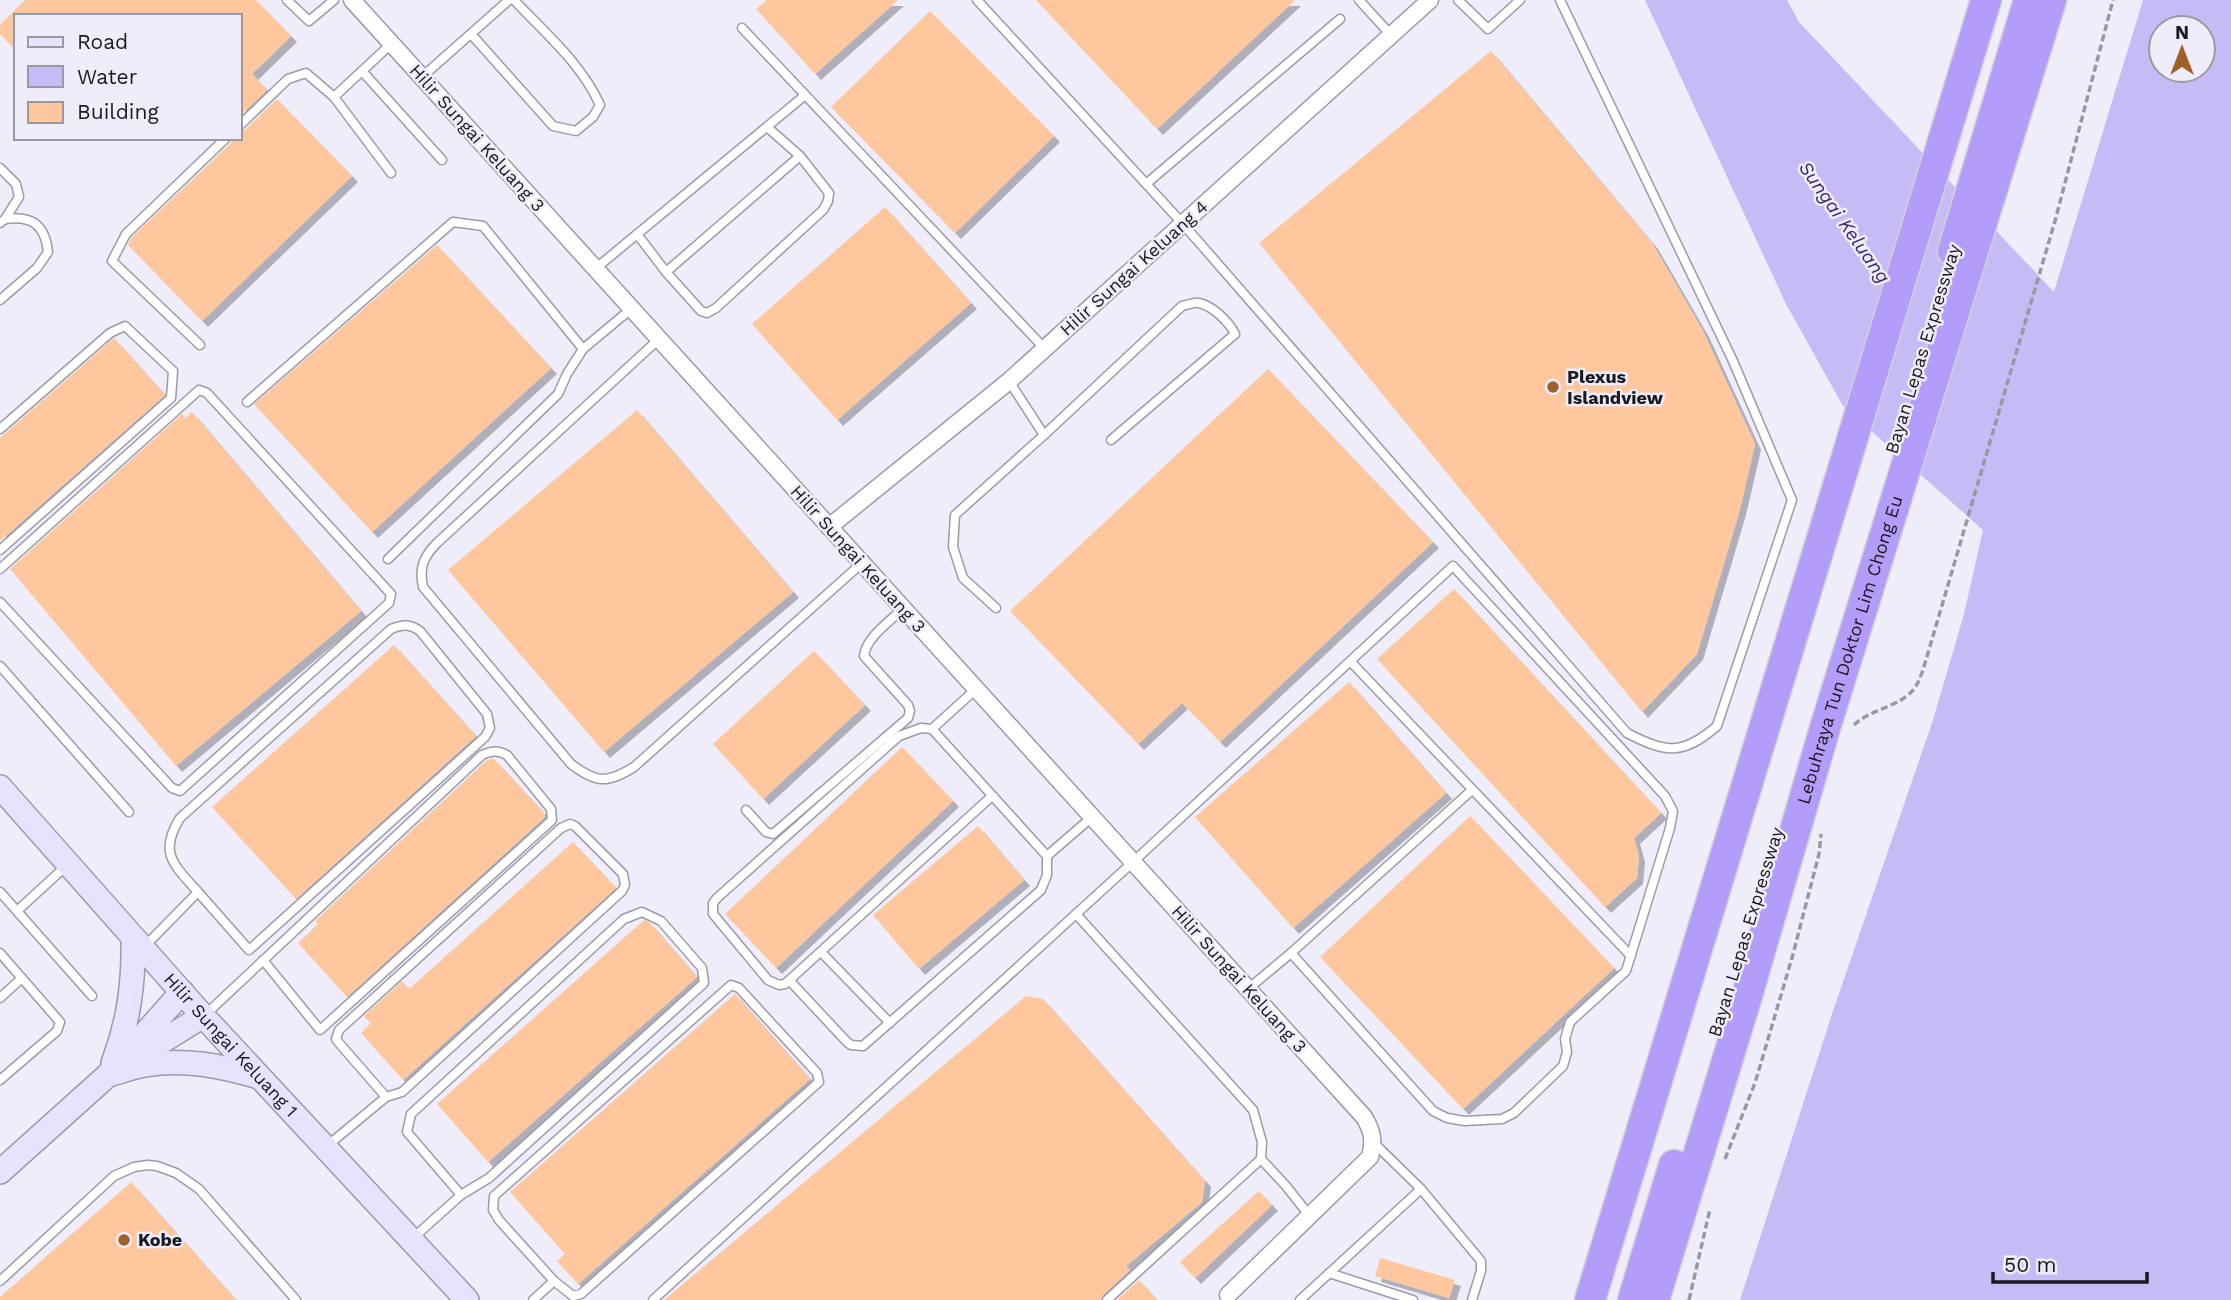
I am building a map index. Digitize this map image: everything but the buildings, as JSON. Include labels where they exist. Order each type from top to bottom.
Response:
[{"type":"highway","points":[[1590,1300],[1986,0]]},
{"type":"highway","name":"Bayan Lepas Expressway","points":[[1606,1300],[2002,0]]},
{"type":"highway","name":"Bayan Lepas Expressway","points":[[1633,1300],[2029,0]]},
{"type":"highway","name":"Lebuhraya Tun Doktor Lim Chong Eu","points":[[1654,1300],[1855,631],[2051,0]]},
{"type":"street","name":"Hilir Sungai Keluang 4","points":[[829,527],[1009,381],[1430,0]]},
{"type":"street","name":"Hilir Sungai Keluang 3","points":[[361,3],[391,44],[1364,1117],[1372,1129],[1374,1143]]},
{"type":"street","name":"Hilir Sungai Keluang 1","points":[[0,787],[203,1016],[464,1299]]},
{"type":"street","points":[[108,1075],[130,1008],[138,943]]},
{"type":"street","points":[[0,1172],[108,1075],[182,992]]},
{"type":"street","points":[[108,1075],[203,1016]]},
{"type":"street","points":[[108,1075],[145,1065],[184,1062],[222,1066],[259,1077]]},
{"type":"street","points":[[1228,1295],[1370,1157],[1374,1143]]},
{"type":"lane","points":[[288,0],[309,21],[334,0]]},
{"type":"lane","points":[[422,77],[471,34],[512,0],[569,58],[592,87],[600,105],[593,117],[576,131],[553,126],[471,34]]},
{"type":"lane","points":[[976,0],[1183,224],[1627,733],[1653,746],[1680,748],[1698,743],[1717,726],[1792,500],[1733,361],[1560,0]]},
{"type":"lane","points":[[1359,0],[1391,35]]},
{"type":"lane","points":[[1458,0],[1488,29],[1520,0]]},
{"type":"lane","points":[[1146,184],[1340,19]]},
{"type":"lane","points":[[742,29],[1045,349]]},
{"type":"lane","points":[[334,97],[391,44]]},
{"type":"lane","points":[[362,71],[442,160]]},
{"type":"lane","points":[[242,123],[288,79],[306,74],[334,97],[391,173]]},
{"type":"lane","points":[[595,269],[804,96]]},
{"type":"lane","points":[[637,234],[666,272],[701,310],[707,313],[716,308],[823,210],[828,201],[829,193],[800,156],[767,127]]},
{"type":"lane","points":[[200,345],[112,261],[126,233],[224,140]]},
{"type":"lane","points":[[666,272],[800,156]]},
{"type":"lane","points":[[0,168],[16,184],[19,197],[2,221]]},
{"type":"lane","points":[[0,300],[37,268],[48,252],[43,230],[31,220],[17,217],[2,221]]},
{"type":"lane","points":[[247,402],[453,222],[483,226],[583,349]]},
{"type":"lane","points":[[996,608],[963,578],[953,547],[955,514],[1182,306],[1197,302],[1210,307],[1235,334],[1111,440]]},
{"type":"lane","points":[[388,559],[558,394],[567,373],[583,349],[632,309]]},
{"type":"lane","points":[[0,429],[110,333],[125,326],[173,371],[171,398],[0,550]]},
{"type":"lane","points":[[659,340],[437,543],[425,555],[421,567],[423,587],[571,764],[597,780],[608,779],[634,767],[862,563]]},
{"type":"lane","points":[[1009,381],[1044,435]]},
{"type":"lane","points":[[0,569],[199,390],[207,393],[391,594],[389,603],[180,791],[172,788],[0,602]]},
{"type":"lane","points":[[653,1300],[1453,566],[1665,796],[1672,811],[1671,828],[1626,971],[1570,1022],[1565,1039],[1566,1060],[1558,1072],[1514,1113],[1502,1119],[1465,1121],[1447,1118],[1433,1111],[1291,953]]},
{"type":"lane","points":[[746,810],[766,832],[773,834],[908,718],[908,705],[864,656],[869,641],[903,608]]},
{"type":"lane","points":[[411,625],[421,631],[487,714],[491,728],[485,737],[249,950],[198,892],[177,869],[169,852],[170,834],[180,818],[391,629],[411,625]]},
{"type":"lane","points":[[1350,662],[1631,956]]},
{"type":"lane","points":[[0,666],[129,812]]},
{"type":"lane","points":[[932,729],[976,689]]},
{"type":"lane","points":[[790,981],[851,1045],[863,1046],[1041,890],[1047,875],[1047,856],[932,729],[921,728],[899,736],[713,902],[716,919],[768,979],[779,985],[790,981],[992,796]]},
{"type":"lane","points":[[203,1016],[482,755],[499,751],[507,755],[551,809],[552,820],[320,1030],[263,960]]},
{"type":"lane","points":[[1248,989],[1472,790]]},
{"type":"lane","points":[[1047,856],[1092,817]]},
{"type":"lane","points":[[325,1147],[386,1097],[402,1092],[622,891],[625,886],[623,874],[575,825],[561,828],[339,1030],[339,1043],[386,1097]]},
{"type":"lane","points":[[17,911],[68,864]]},
{"type":"lane","points":[[0,892],[92,996]]},
{"type":"lane","points":[[138,943],[198,892]]},
{"type":"lane","points":[[411,1239],[461,1195],[489,1178],[704,983],[702,968],[661,921],[642,912],[624,919],[411,1114],[407,1132],[461,1195]]},
{"type":"lane","points":[[1076,914],[1253,1110],[1262,1142],[1261,1159],[1107,1300]]},
{"type":"lane","points":[[821,952],[890,1023]]},
{"type":"lane","points":[[0,953],[58,1018],[60,1027],[0,1080]]},
{"type":"lane","points":[[0,998],[22,978]]},
{"type":"lane","points":[[730,985],[739,988],[817,1073],[819,1082],[581,1294],[573,1296],[554,1281],[499,1220],[493,1210],[494,1196],[726,987],[730,985]]},
{"type":"lane","points":[[1374,1143],[1420,1189],[1481,1261],[1481,1271],[1472,1300]]},
{"type":"lane","points":[[1261,1159],[1310,1216]]},
{"type":"lane","points":[[0,1281],[114,1176],[134,1167],[148,1165],[176,1173],[199,1189],[296,1300]]},
{"type":"lane","points":[[1300,1300],[1420,1189]]},
{"type":"lane","points":[[1329,1273],[1413,1300]]},
{"type":"lane","points":[[533,1300],[554,1281]]},
{"type":"path","points":[[1853,726],[1860,719],[1906,698],[1916,687],[1923,670],[2055,220],[2113,0]]},
{"type":"path","points":[[1725,1159],[1755,1083],[1792,958],[1819,854],[1821,829]]},
{"type":"path","points":[[1689,1300],[1713,1197]]},
{"type":"water","name":"Sungai Keluang","points":[[1645,0],[1787,0],[1799,22],[2054,292],[2143,0],[2231,0],[2231,1300],[1740,1300],[1832,1014],[1933,720],[1964,614],[1983,530],[1843,406],[1786,304]]},
{"type":"place","name":"Plexus Islandview","points":[[1553,387]]},
{"type":"place","name":"Kobe","points":[[124,1240]]}]
